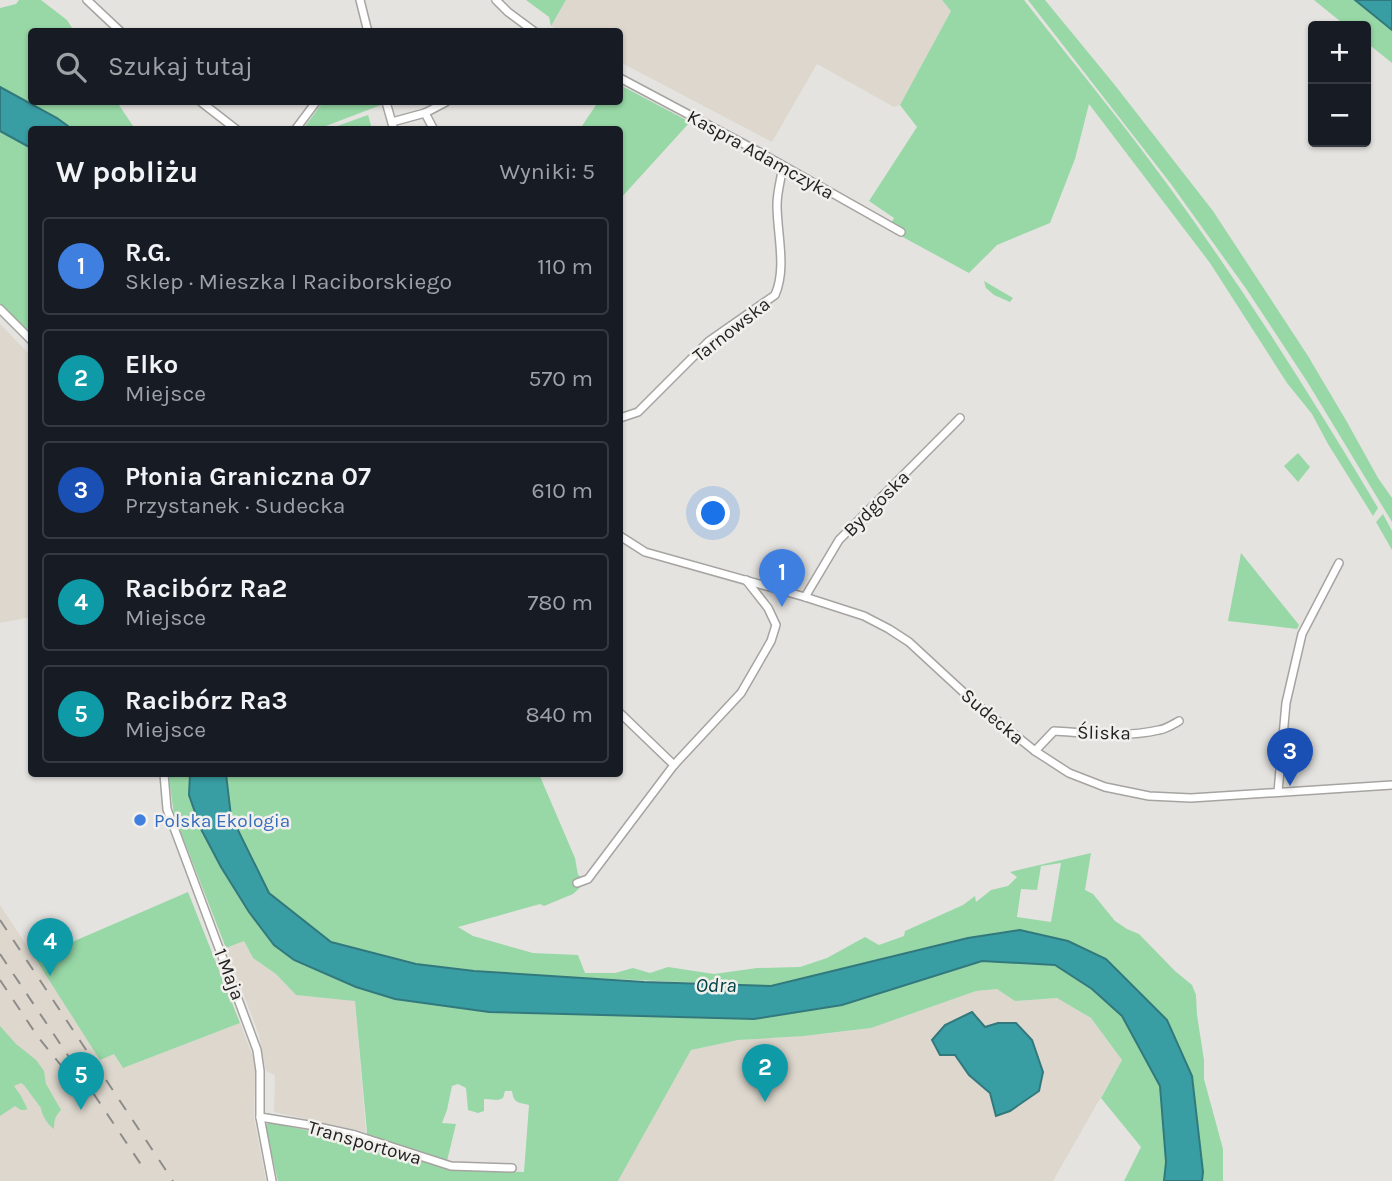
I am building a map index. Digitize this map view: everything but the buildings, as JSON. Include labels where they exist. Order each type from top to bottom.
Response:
[{"type":"street","points":[[87,0],[117,28]]},
{"type":"street","points":[[360,0],[367,28]]},
{"type":"street","points":[[496,0],[530,28]]},
{"type":"street","name":"Kaspra Adamczyka","points":[[623,80],[901,232]]},
{"type":"street","points":[[205,105],[232,126]]},
{"type":"street","points":[[298,126],[314,105]]},
{"type":"street","points":[[387,105],[393,126],[440,105]]},
{"type":"street","points":[[425,113],[432,126]]},
{"type":"street","name":"Tarnowska","points":[[623,417],[638,412],[709,341],[775,295],[781,271],[777,202],[783,166]]},
{"type":"street","points":[[0,309],[28,337]]},
{"type":"street","name":"Bydgoska","points":[[805,597],[839,540],[960,418]]},
{"type":"street","name":"Sudecka","points":[[623,538],[645,552],[805,597],[864,617],[889,629],[909,642],[974,702],[1035,751],[1069,773],[1105,787],[1149,796],[1191,798],[1392,785]]},
{"type":"street","points":[[1278,792],[1286,703],[1301,634],[1339,563]]},
{"type":"street","points":[[578,883],[588,879],[674,765],[741,693],[771,641],[776,625],[768,608],[745,580]]},
{"type":"street","points":[[623,716],[674,765]]},
{"type":"street","name":"Śliska","points":[[1035,751],[1054,731],[1138,733],[1161,730],[1179,721]]},
{"type":"street","name":"1 Maja","points":[[164,777],[167,809],[257,1050],[260,1117],[272,1181]]},
{"type":"street","name":"Transportowa","points":[[260,1117],[355,1135],[451,1166],[512,1168]]},
{"type":"shaded area","points":[[566,0],[942,0],[951,11],[900,105],[894,107],[817,64],[772,142],[623,64],[623,28],[551,26]]},
{"type":"shaded area","points":[[0,324],[28,353],[28,618],[0,623]]},
{"type":"shaded area","points":[[0,905],[100,1058],[113,1053],[123,1068],[240,1023],[255,1068],[254,1118],[266,1181],[0,1181]]},
{"type":"shaded area","points":[[244,941],[253,958],[276,974],[296,995],[355,1000],[366,1132],[274,1112],[275,1075],[266,1071],[259,1035],[226,948]]},
{"type":"shaded area","points":[[997,989],[1015,1001],[1057,998],[1091,1018],[1122,1060],[1053,1181],[618,1181],[691,1050],[738,1040],[871,1028],[976,991]]},
{"type":"green space","points":[[19,0],[41,0],[67,20],[72,28],[28,28],[28,102],[0,87],[0,8],[16,4]]},
{"type":"green space","points":[[526,0],[566,0],[551,26],[549,17]]},
{"type":"green space","points":[[942,0],[1024,0],[1135,140],[1225,266],[1378,508],[1373,516],[1312,414],[1287,383],[1210,263],[1089,104],[1075,159],[1050,223],[997,245],[969,273],[888,229],[894,218],[869,201],[917,127],[900,105],[951,11]]},
{"type":"green space","points":[[1028,0],[1045,0],[1213,211],[1308,356],[1392,498],[1392,522],[1308,383],[1247,290],[1171,184]]},
{"type":"green space","points":[[1314,0],[1355,0],[1392,30],[1392,63],[1371,46],[1371,21],[1340,21]]},
{"type":"green space","points":[[623,87],[690,122],[623,196],[623,126],[582,126],[596,105],[623,105]]},
{"type":"green space","points":[[33,105],[119,105],[133,126],[68,126]]},
{"type":"green space","points":[[321,105],[381,105],[326,126],[305,126]]},
{"type":"green space","points":[[368,115],[371,126],[337,126]]},
{"type":"green space","points":[[0,131],[28,146],[28,334],[0,304]]},
{"type":"green space","points":[[984,281],[1013,298],[1010,302],[994,295],[986,288]]},
{"type":"green space","points":[[1298,453],[1310,467],[1298,482],[1284,466]]},
{"type":"green space","points":[[1383,514],[1392,531],[1392,550],[1376,522]]},
{"type":"green space","points":[[1241,553],[1299,625],[1297,629],[1228,621]]},
{"type":"green space","points":[[190,777],[189,795],[201,829],[249,912],[274,945],[294,960],[356,987],[395,999],[489,1012],[754,1019],[842,1005],[982,961],[1055,965],[1092,989],[1122,1016],[1160,1086],[1166,1162],[1164,1181],[1124,1181],[1141,1147],[1101,1098],[1122,1060],[1091,1018],[1057,998],[1015,1001],[997,989],[976,991],[871,1028],[738,1040],[691,1050],[618,1181],[278,1181],[265,1126],[269,1122],[365,1143],[367,1132],[355,1001],[296,995],[276,974],[253,958],[244,941],[226,948],[174,815],[169,778]],"holes":[[[458,1084],[466,1088],[468,1110],[478,1113],[484,1111],[484,1099],[498,1100],[503,1098],[505,1091],[512,1091],[515,1100],[529,1105],[524,1172],[446,1165],[456,1124],[442,1123],[452,1086]]]},
{"type":"green space","points":[[226,777],[540,777],[575,858],[578,875],[588,880],[573,894],[544,906],[540,904],[458,927],[473,936],[533,953],[578,955],[585,973],[615,973],[633,968],[650,973],[668,967],[714,974],[757,968],[800,967],[827,958],[865,937],[879,945],[904,936],[905,931],[963,905],[975,896],[976,902],[991,890],[1008,886],[1017,877],[1010,872],[1091,853],[1085,890],[1093,894],[1115,921],[1139,934],[1192,985],[1196,995],[1204,1079],[1223,1149],[1223,1181],[1202,1181],[1192,1076],[1068,941],[1020,930],[968,938],[771,986],[569,977],[416,964],[331,942],[268,893],[231,816]],"holes":[[[1061,863],[1051,922],[1017,917],[1021,889],[1037,890],[1041,866]]]},
{"type":"green space","points":[[188,892],[240,1023],[123,1068],[114,1054],[100,1060],[35,958]]},
{"type":"green space","points":[[0,1026],[44,1071],[46,1084],[61,1110],[55,1119],[54,1129],[21,1083],[14,1086],[26,1110],[15,1106],[0,1116]]},
{"type":"water","points":[[1355,0],[1392,0],[1392,30]]},
{"type":"water","points":[[0,87],[68,126],[28,126],[28,146],[0,131]]},
{"type":"water","name":"Odra","points":[[190,777],[226,777],[231,816],[269,893],[331,942],[416,964],[474,971],[644,982],[771,986],[968,938],[1020,930],[1068,941],[1106,959],[1167,1020],[1192,1076],[1202,1181],[1164,1181],[1166,1162],[1160,1086],[1122,1016],[1092,989],[1055,965],[982,961],[842,1005],[754,1019],[489,1012],[395,999],[356,987],[294,960],[274,945],[249,912],[221,867],[201,829],[189,795]]},
{"type":"water","points":[[972,1012],[985,1027],[998,1023],[1016,1023],[1032,1040],[1043,1072],[1039,1091],[1010,1111],[996,1116],[990,1093],[969,1075],[955,1055],[940,1055],[932,1040],[945,1025]]},
{"type":"railway","points":[[0,920],[173,1181]]},
{"type":"railway","points":[[0,954],[146,1172]]},
{"type":"railway","points":[[0,980],[38,1037],[77,1085]]},
{"type":"place","name":"R.G.","points":[[782,607]]},
{"type":"place","name":"Płonia Graniczna 07","points":[[1290,786]]},
{"type":"place","name":"Polska Ekologia","points":[[140,820]]},
{"type":"place","name":"Racibórz Ra2","points":[[50,976]]},
{"type":"place","name":"Elko","points":[[765,1102]]},
{"type":"place","name":"Racibórz Ra3","points":[[81,1110]]}]
